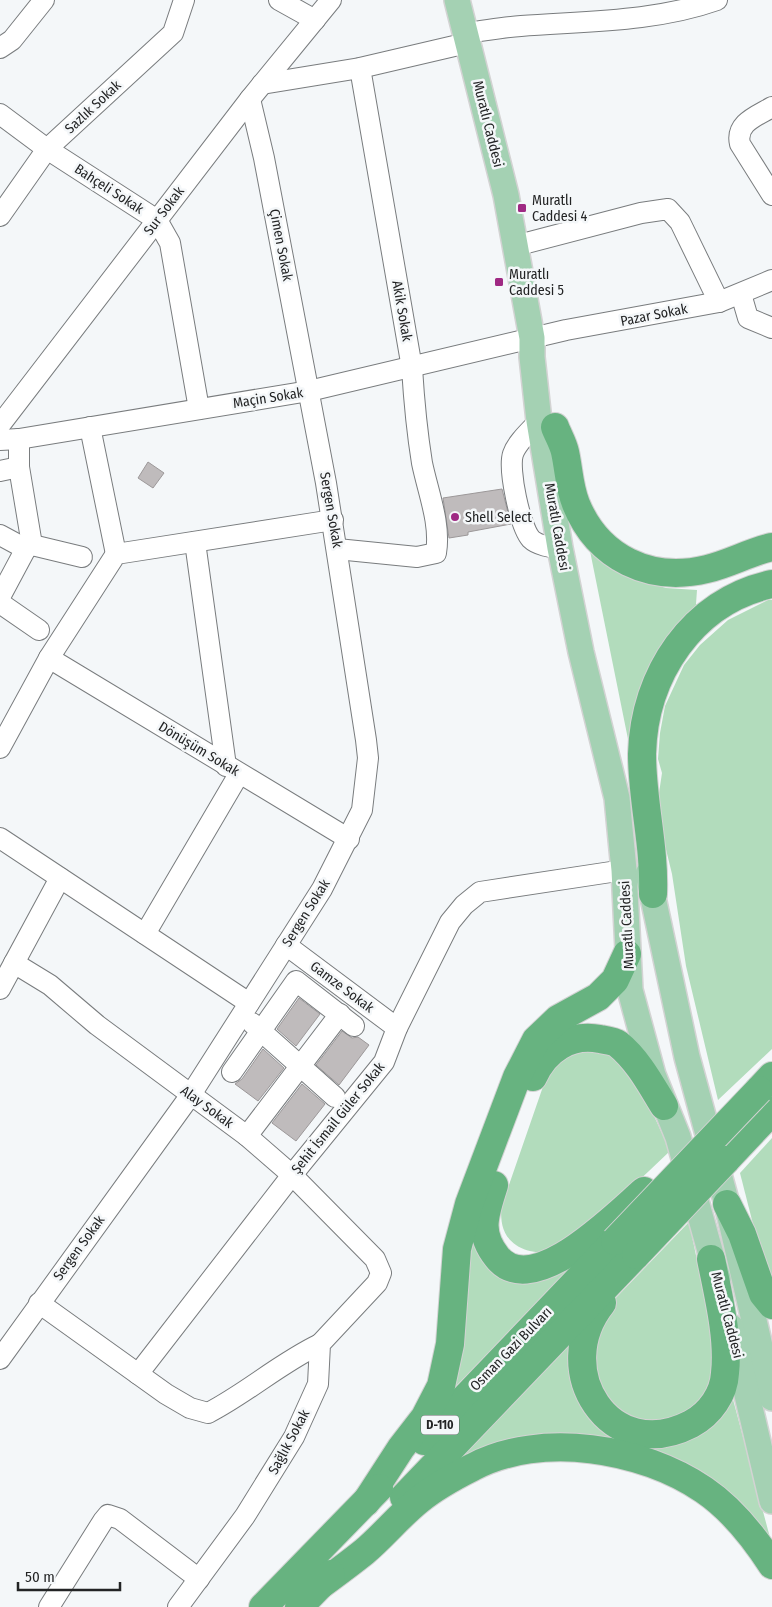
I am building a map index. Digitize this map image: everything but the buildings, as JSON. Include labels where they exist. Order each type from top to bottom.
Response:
[{"type":"highway","points":[[547,424],[564,450],[575,503],[583,520],[600,544],[619,558],[640,567],[669,574],[693,572],[772,546]]},
{"type":"highway","points":[[653,894],[654,866],[644,789],[642,754],[646,714],[656,684],[670,656],[689,630],[714,609],[737,596],[772,584]]},
{"type":"highway","points":[[366,1502],[401,1448],[425,1417],[441,1386],[450,1344],[457,1249],[469,1204],[516,1077],[536,1040],[558,1019],[598,997],[615,980],[627,954]]},
{"type":"highway","points":[[664,1106],[641,1070],[617,1042],[586,1038],[558,1045],[548,1054],[537,1068],[525,1097],[485,1213],[484,1234],[490,1247],[500,1260],[514,1267],[531,1270],[563,1258],[644,1191],[716,1121],[768,1092]]},
{"type":"highway","name":"Osman Gazi Bulvarı","points":[[299,1607],[768,1092]]},
{"type":"highway","name":"D-110","points":[[726,1160],[768,1092]]},
{"type":"highway","points":[[726,1160],[772,1122]]},
{"type":"highway","name":"Osman Gazi Bulvarı","points":[[264,1607],[366,1502],[625,1248],[726,1160]]},
{"type":"highway","points":[[727,1204],[742,1234],[763,1294],[772,1305]]},
{"type":"highway","points":[[625,1248],[617,1284],[590,1320],[580,1355],[583,1378],[592,1401],[604,1416],[622,1427],[651,1434],[661,1435],[678,1430],[700,1419],[714,1405],[722,1388],[726,1373],[725,1350],[711,1259]]},
{"type":"highway","points":[[319,1586],[365,1551],[420,1500],[446,1482],[476,1465],[507,1454],[550,1448],[586,1448],[620,1454],[655,1464],[681,1476],[727,1508],[772,1565]]},
{"type":"main road","name":"Muratlı Caddesi","points":[[457,0],[506,194],[532,338],[540,350],[560,548],[581,652],[611,770],[618,808],[624,870],[630,990],[664,1106],[678,1137],[732,1331],[772,1501]]},
{"type":"main road","name":"Muratlı Caddesi","points":[[547,424],[596,669],[653,894],[687,1056],[727,1204],[772,1398]]},
{"type":"street","points":[[0,48],[12,40],[44,0]]},
{"type":"street","name":"Sazlık Sokak","points":[[0,216],[47,149],[173,33],[184,0]]},
{"type":"street","points":[[279,0],[314,20]]},
{"type":"street","name":"Sur Sokak","points":[[0,425],[256,91],[331,0]]},
{"type":"street","points":[[256,91],[360,68],[466,38],[518,26],[658,14],[691,9],[717,0]]},
{"type":"street","name":"Akik Sokak","points":[[337,549],[418,557],[436,553],[439,539],[422,463],[414,408],[412,368],[360,68]]},
{"type":"street","name":"Çimen Sokak","points":[[256,91],[264,158],[309,391]]},
{"type":"street","points":[[772,107],[741,126],[738,135],[740,144],[772,195]]},
{"type":"street","name":"Bahçeli Sokak","points":[[0,114],[47,149],[158,220],[170,243],[198,409]]},
{"type":"street","points":[[515,246],[668,209],[680,222],[719,302]]},
{"type":"street","name":"Pazar Sokak","points":[[532,338],[719,302],[772,280]]},
{"type":"street","points":[[741,294],[748,318],[772,328]]},
{"type":"street","name":"Maçin Sokak","points":[[10,440],[309,391],[532,338]]},
{"type":"street","name":"Sergen Sokak","points":[[0,1359],[190,1096],[322,889],[349,839],[362,810],[368,758],[337,549],[309,391]]},
{"type":"street","points":[[547,424],[513,454],[512,472],[525,529],[532,540],[552,548],[560,548]]},
{"type":"street","points":[[0,748],[49,658],[116,554],[90,427]]},
{"type":"street","points":[[0,597],[31,539],[9,469],[10,440]]},
{"type":"street","points":[[116,554],[332,520]]},
{"type":"street","points":[[0,535],[27,546],[82,557]]},
{"type":"street","points":[[145,934],[233,770],[195,542]]},
{"type":"street","points":[[0,603],[39,630]]},
{"type":"street","name":"Dönüşüm Sokak","points":[[49,658],[349,839]]},
{"type":"street","points":[[0,838],[145,934],[245,1008],[261,1031],[335,1097]]},
{"type":"street","name":"Şehit İsmail Güler Sokak","points":[[138,1374],[292,1175],[384,1062],[397,1028],[450,922],[464,905],[480,892],[624,870]]},
{"type":"street","points":[[0,989],[60,878]]},
{"type":"street","name":"Gamze Sokak","points":[[286,945],[397,1028]]},
{"type":"street","name":"Alay Sokak","points":[[14,963],[50,986],[190,1096],[247,1136],[292,1175],[376,1259],[381,1272],[377,1283],[320,1344]]},
{"type":"street","points":[[232,1072],[296,981],[347,1020],[301,1067],[247,1136]]},
{"type":"street","points":[[39,1303],[138,1374],[190,1408],[208,1413],[232,1401],[297,1355],[320,1344]]},
{"type":"street","name":"Sağlık Sokak","points":[[178,1607],[245,1516],[294,1437],[318,1384],[320,1344]]},
{"type":"street","points":[[49,1607],[102,1521],[108,1516],[120,1519],[198,1579]]},
{"type":"green space","points":[[593,546],[643,581],[666,588],[697,590],[696,604],[702,609],[631,754],[590,551]]},
{"type":"green space","points":[[768,600],[772,600],[772,1049],[718,1100],[686,966],[672,874],[660,825],[659,793],[662,773],[658,759],[660,733],[665,706],[684,665],[700,645],[728,620]]},
{"type":"green space","points":[[607,1047],[645,1096],[670,1151],[617,1200],[563,1245],[543,1252],[521,1248],[511,1241],[505,1233],[502,1224],[501,1208],[547,1075],[558,1059],[572,1051]]},
{"type":"green space","points":[[772,1138],[772,1286],[766,1275],[740,1173]]},
{"type":"green space","points":[[689,1222],[719,1365],[707,1403],[651,1427],[609,1409],[589,1358],[609,1305]]},
{"type":"green space","points":[[468,1223],[509,1279],[529,1280],[546,1277],[579,1261],[451,1391]]},
{"type":"green space","points":[[570,1339],[573,1363],[645,1442],[731,1392],[772,1545],[658,1454],[451,1462]]},
{"type":"place","name":"Muratlı Caddesi 4","points":[[522,208]]},
{"type":"place","name":"Muratlı Caddesi 5","points":[[499,282]]},
{"type":"place","name":"Shell Select","points":[[455,517]]}]
